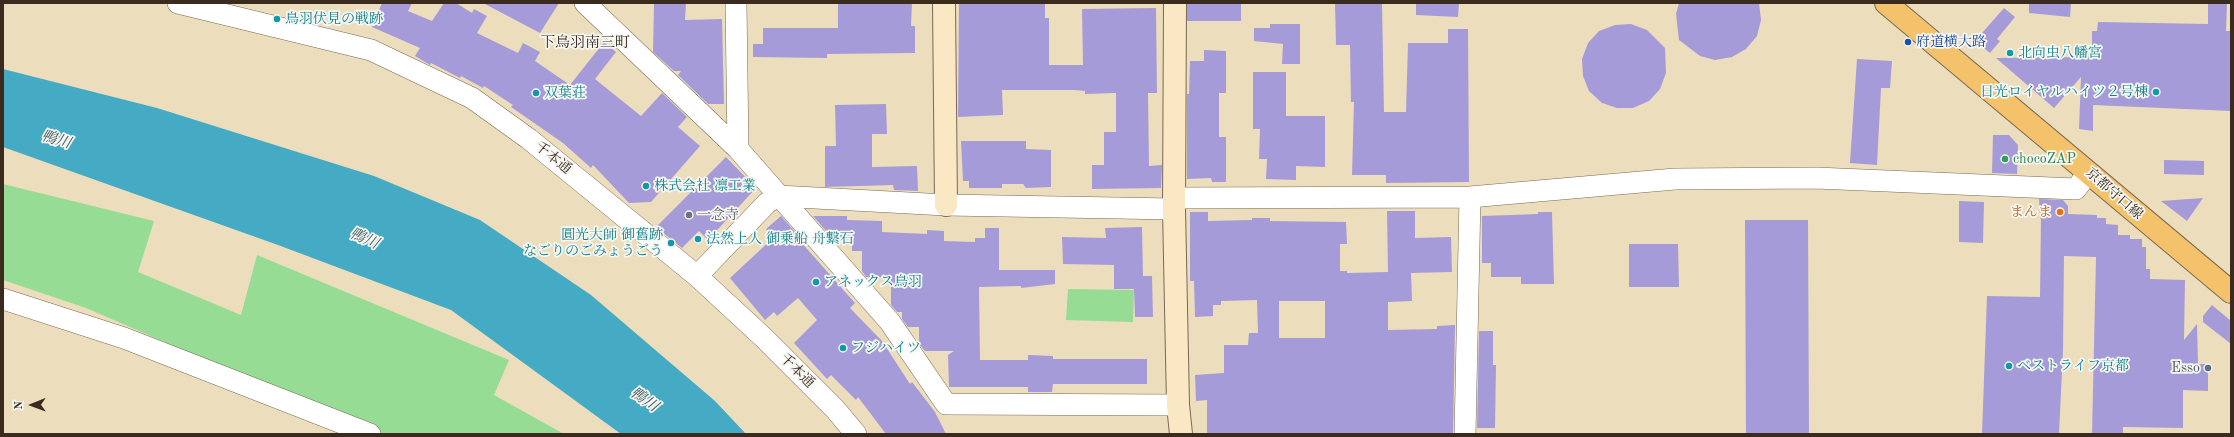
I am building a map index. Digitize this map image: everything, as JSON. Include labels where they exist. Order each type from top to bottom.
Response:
[{"type":"main road","name":"京都守口線","points":[[1886,3],[2231,292]]},
{"type":"street","name":"千本通","points":[[179,3],[371,50],[472,98],[529,138],[697,276],[764,338],[835,409],[856,434]]},
{"type":"street","points":[[585,3],[738,149],[890,322],[946,404],[1178,405]]},
{"type":"street","points":[[736,3],[738,149]]},
{"type":"street","points":[[944,3],[946,205]]},
{"type":"street","points":[[1175,3],[1174,203],[1178,405],[1181,434]]},
{"type":"street","points":[[697,276],[767,203],[778,196],[946,205],[1470,198],[1675,179],[1816,178],[2076,189],[2088,173]]},
{"type":"street","points":[[1465,434],[1470,198]]},
{"type":"street","points":[[3,298],[124,338],[370,434]]},
{"type":"green space","points":[[3,184],[154,221],[138,272],[241,315],[257,255],[509,360],[494,395],[564,434],[377,434],[86,308],[3,280]]},
{"type":"green space","points":[[1068,289],[1134,290],[1133,322],[1066,320]]},
{"type":"water","name":"鴨川","points":[[3,69],[157,108],[374,176],[480,220],[591,295],[715,401],[746,434],[621,434],[451,310],[278,245],[3,147]]},
{"type":"building","points":[[382,3],[412,3],[408,11],[432,21],[444,3],[456,3],[472,13],[474,9],[487,16],[477,33],[518,53],[523,43],[540,52],[535,61],[570,85],[604,42],[616,52],[595,79],[641,116],[662,93],[687,117],[678,127],[700,146],[651,202],[629,203],[593,165],[591,168],[563,143],[511,107],[513,105],[484,86],[483,88],[461,76],[460,78],[431,63],[430,65],[415,56],[420,48],[372,27]]},
{"type":"building","points":[[483,3],[559,3],[540,33]]},
{"type":"building","points":[[654,3],[686,3],[685,20],[722,19],[724,104],[708,104],[678,75],[681,71],[674,71],[653,52]]},
{"type":"building","points":[[838,3],[912,3],[911,26],[915,26],[915,53],[827,54],[827,58],[753,57],[753,44],[763,44],[763,28],[838,28]]},
{"type":"building","points":[[959,3],[1045,3],[1045,18],[1049,18],[1049,65],[1083,65],[1082,9],[1156,8],[1157,93],[1148,93],[1149,166],[1162,165],[1161,188],[1092,189],[1092,165],[1104,165],[1104,132],[1116,132],[1116,93],[1085,94],[1085,91],[1074,90],[1002,90],[1003,115],[958,117]]},
{"type":"building","points":[[1187,3],[1241,3],[1241,21],[1187,21]]},
{"type":"building","points":[[1335,3],[1382,3],[1384,112],[1406,112],[1408,43],[1448,43],[1448,29],[1468,29],[1469,182],[1386,183],[1386,175],[1352,175],[1354,102],[1351,102],[1350,45],[1336,45]]},
{"type":"building","points":[[1416,3],[1459,3],[1458,17],[1416,15]]},
{"type":"building","points":[[1679,3],[1759,3],[1761,20],[1757,36],[1746,49],[1732,57],[1715,60],[1700,56],[1679,40],[1676,14]]},
{"type":"building","points":[[2029,3],[2071,3],[2070,17],[2029,13]]},
{"type":"building","points":[[2208,3],[2227,3],[2226,31],[2231,31],[2231,111],[2093,105],[2093,131],[2079,129],[2081,77],[2054,108],[1996,58],[2092,57],[2092,31],[2097,31],[2098,22],[2208,24]]},
{"type":"building","points":[[2004,8],[2015,17],[1997,39],[2000,41],[1990,53],[1975,41]]},
{"type":"building","points":[[1270,24],[1300,24],[1300,64],[1282,64],[1283,44],[1254,41],[1254,28],[1270,28]]},
{"type":"building","points":[[1631,24],[1647,30],[1665,48],[1666,73],[1660,89],[1649,101],[1633,108],[1617,108],[1602,103],[1589,91],[1583,76],[1582,59],[1588,43],[1599,31],[1615,25]]},
{"type":"building","points":[[1204,50],[1226,51],[1226,93],[1219,93],[1219,137],[1226,137],[1226,182],[1212,182],[1211,178],[1187,179],[1187,94],[1189,94],[1190,61],[1204,61]]},
{"type":"building","points":[[1857,59],[1892,61],[1890,88],[1881,88],[1877,165],[1850,163]]},
{"type":"building","points":[[1253,72],[1286,72],[1286,116],[1325,116],[1325,167],[1296,166],[1296,180],[1266,179],[1267,159],[1259,159],[1260,129],[1253,129]]},
{"type":"building","points":[[886,104],[887,134],[872,134],[872,167],[917,166],[918,191],[894,190],[893,185],[825,187],[825,146],[836,146],[835,105]]},
{"type":"building","name":"chocoZAP","points":[[1993,135],[2009,135],[2018,145],[2017,174],[1992,173]]},
{"type":"building","points":[[961,141],[1026,141],[1026,149],[1051,150],[1051,187],[1026,188],[1023,184],[1002,184],[1002,188],[969,188],[969,181],[963,181]]},
{"type":"building","points":[[726,157],[756,188],[708,240],[699,231],[682,248],[656,227]]},
{"type":"building","points":[[2164,160],[2204,161],[2204,175],[2164,174]]},
{"type":"building","points":[[2203,198],[2187,221],[2161,201]]},
{"type":"building","points":[[2039,199],[2063,200],[2068,206],[2068,214],[2097,215],[2097,218],[2106,218],[2106,224],[2118,225],[2118,235],[2130,235],[2130,239],[2142,239],[2142,247],[2146,247],[2146,269],[2150,269],[2150,279],[2185,280],[2184,340],[2197,324],[2198,364],[2208,364],[2208,391],[2183,390],[2183,428],[2123,427],[2123,434],[2092,434],[2096,257],[2064,256],[2063,350],[2059,434],[1982,434],[1987,296],[2040,297],[2041,218],[2040,219]]},
{"type":"building","points":[[1959,201],[1984,202],[1983,243],[1959,242]]},
{"type":"building","points":[[1387,211],[1415,211],[1415,238],[1451,237],[1452,272],[1411,273],[1412,301],[1388,302],[1388,330],[1437,329],[1437,326],[1455,325],[1453,434],[1207,434],[1207,400],[1196,401],[1195,375],[1224,373],[1224,345],[1248,345],[1249,333],[1258,333],[1257,300],[1221,301],[1221,305],[1213,305],[1213,316],[1195,317],[1194,281],[1190,281],[1190,212],[1208,212],[1208,221],[1270,218],[1270,221],[1346,222],[1347,244],[1340,244],[1340,271],[1347,271],[1347,273],[1388,272]],"holes":[[[1279,301],[1325,301],[1325,338],[1279,338]]]},
{"type":"building","points":[[1538,212],[1552,212],[1554,284],[1521,284],[1521,277],[1491,277],[1491,263],[1482,263],[1482,216],[1538,214]]},
{"type":"building","points":[[781,216],[803,241],[800,241],[855,303],[850,308],[882,341],[910,384],[912,382],[935,412],[946,434],[886,434],[858,397],[856,400],[831,375],[827,379],[794,343],[817,320],[798,298],[777,316],[774,312],[765,320],[730,278],[773,238],[766,229]]},
{"type":"building","points":[[813,216],[847,216],[847,220],[882,221],[882,232],[927,234],[927,230],[944,231],[944,241],[975,242],[975,238],[985,238],[985,228],[999,228],[999,270],[1055,270],[1055,284],[1021,288],[1021,286],[979,287],[980,360],[1028,360],[1028,355],[1053,356],[1053,359],[1147,359],[1147,384],[1053,384],[1052,392],[1028,392],[1028,387],[949,387],[948,355],[954,351],[925,351],[919,344],[919,327],[908,327],[902,319],[902,312],[897,312],[891,305],[891,277],[866,277],[862,271],[862,251],[852,251],[852,239],[834,240]]},
{"type":"building","points":[[1745,220],[1808,220],[1809,434],[1746,434]]},
{"type":"building","points":[[1142,227],[1143,276],[1152,276],[1153,317],[1135,317],[1134,289],[1114,289],[1114,265],[1063,264],[1062,237],[1106,238],[1105,228]]},
{"type":"building","points":[[1629,244],[1678,244],[1679,287],[1629,287]]},
{"type":"building","points":[[2212,305],[2231,321],[2231,344],[2203,322],[2203,316]]},
{"type":"building","points":[[1479,331],[1493,331],[1493,365],[1496,365],[1495,428],[1477,428]]},
{"type":"place","name":"鳥羽伏見の戦跡","points":[[277,19]]},
{"type":"place","name":"府道横大路","points":[[1908,42]]},
{"type":"place","name":"北向虫八幡宮","points":[[2010,53]]},
{"type":"place","name":"日光ロイヤルハイツ２号棟","points":[[2156,92]]},
{"type":"place","name":"双葉荘","points":[[536,93]]},
{"type":"place","name":"chocoZAP","points":[[2005,159]]},
{"type":"place","name":"株式会社 凛工業","points":[[646,186]]},
{"type":"place","name":"まんま","points":[[2060,212]]},
{"type":"place","name":"一念寺","points":[[689,215]]},
{"type":"place","name":"法然上人 御乗船 舟繋石","points":[[698,239]]},
{"type":"place","name":"圓光大師 御舊跡 なごりのごみょうごう","points":[[671,243]]},
{"type":"place","name":"アネックス鳥羽","points":[[816,282]]},
{"type":"place","name":"フジハイツ","points":[[843,348]]},
{"type":"place","name":"ベストライフ京都","points":[[2009,366]]},
{"type":"place","name":"Esso","points":[[2208,368]]},
{"type":"district","name":"下鳥羽南三町","points":[[585,43]]}]
